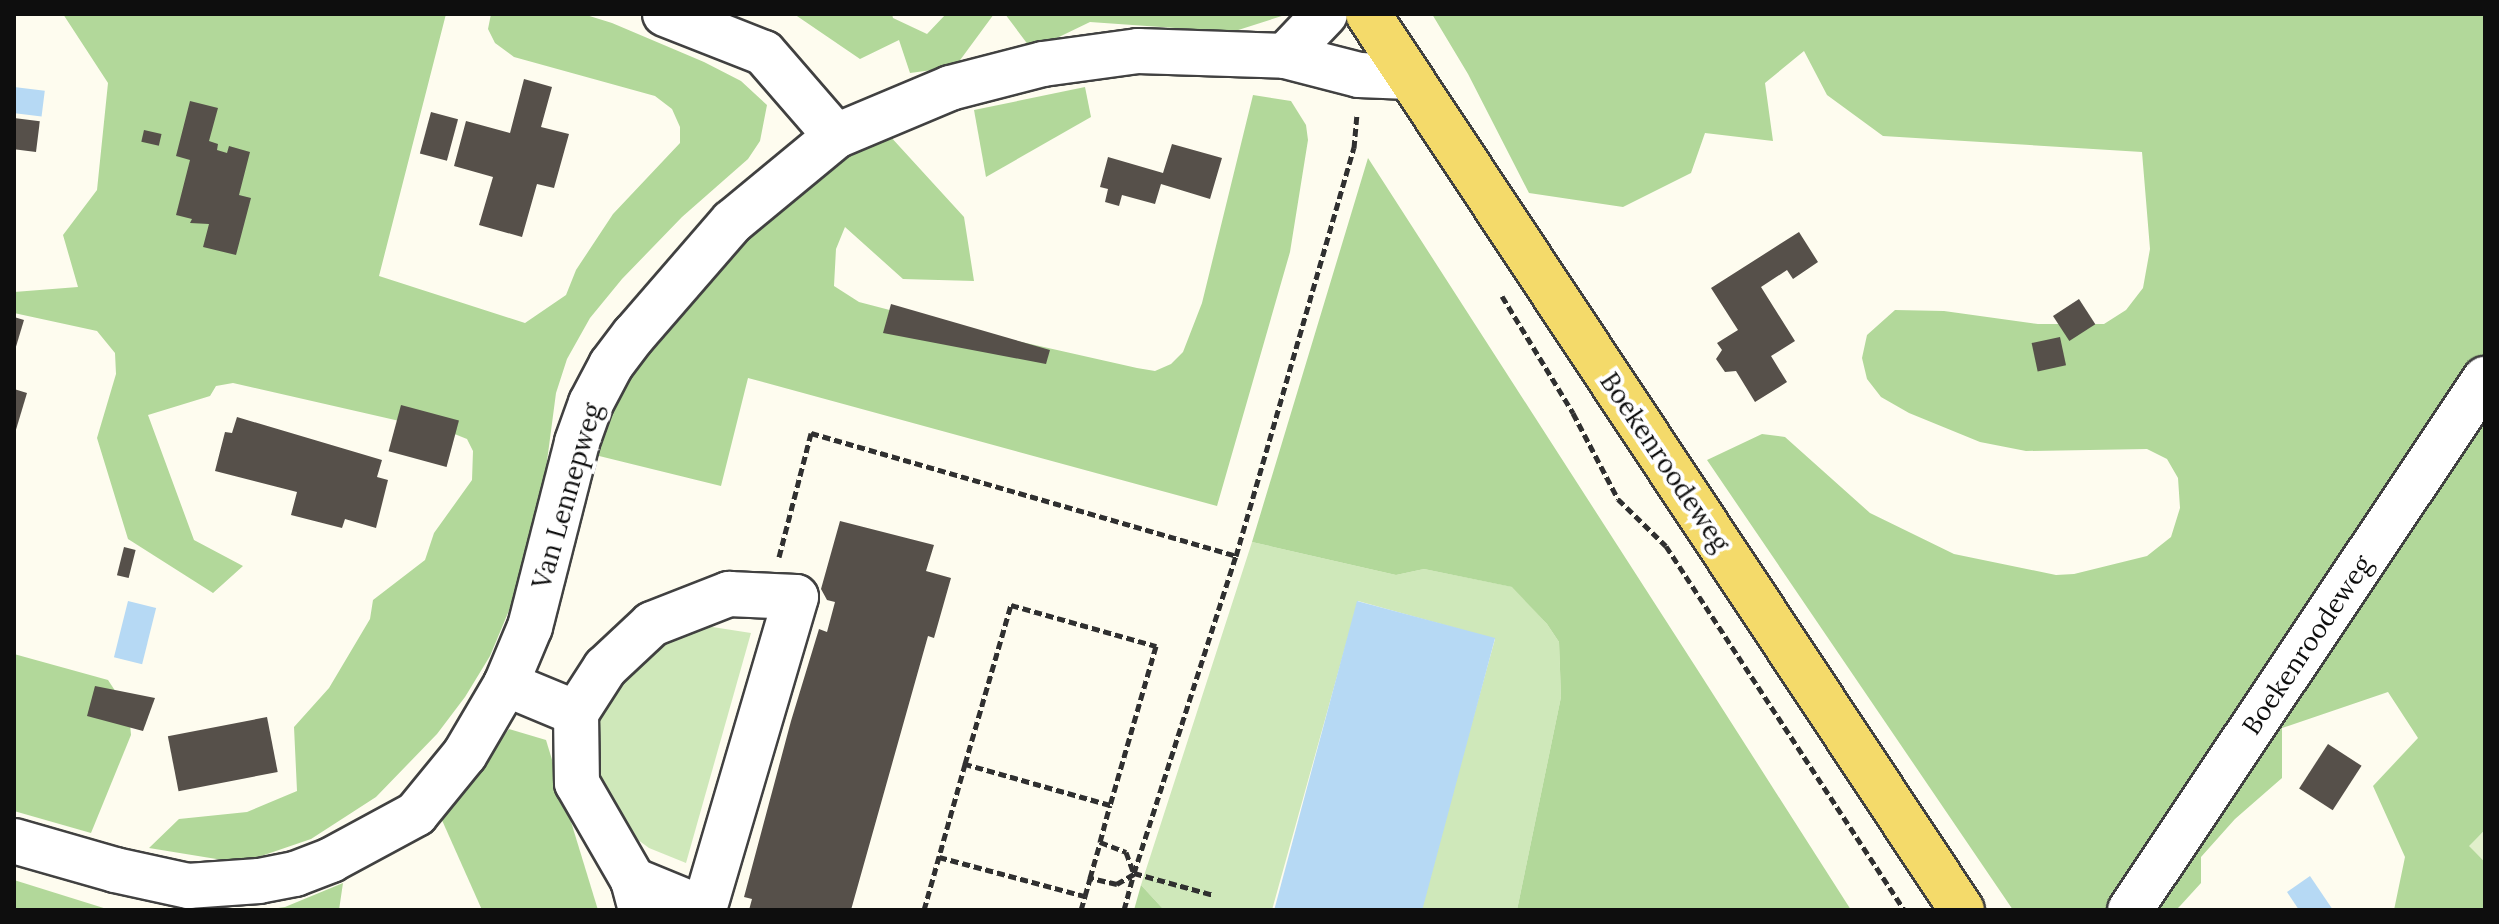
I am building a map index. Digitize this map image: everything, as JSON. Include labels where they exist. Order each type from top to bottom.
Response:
[{"type":"main road","name":"Boekenroodeweg","points":[[1368,14],[1962,910]]},
{"type":"street","points":[[665,14],[731,26],[764,53],[836,136]]},
{"type":"street","points":[[1285,56],[1325,14]]},
{"type":"street","name":"Van Lennepweg","points":[[14,841],[115,870],[188,886],[259,881],[295,874],[331,860],[416,814],[465,754],[506,684],[530,627],[577,442],[591,403],[611,365],[732,222],[836,136],[950,88],[1043,64],[1138,51],[1285,56],[1359,75],[1409,77]]},
{"type":"street","name":"Boekenroodeweg","points":[[2130,910],[2485,379]]},
{"type":"street","points":[[729,594],[769,596],[796,597],[704,909],[637,895],[577,783],[576,713],[605,668],[652,624],[729,594]]},
{"type":"street","points":[[506,684],[576,713]]},
{"type":"path","points":[[1124,910],[1236,556],[1354,148]]},
{"type":"path","name":"Boekenroodeweg","points":[[1499,292],[1573,413],[1618,499],[1666,546],[1904,910]]},
{"type":"path","points":[[769,596],[811,433],[1236,556]]},
{"type":"path","points":[[924,910],[1011,605],[1156,646],[1081,910]]},
{"type":"path","points":[[965,764],[1110,805]]},
{"type":"path","points":[[1100,842],[1126,852],[1134,874]]},
{"type":"path","points":[[939,857],[1085,896]]},
{"type":"path","points":[[1090,878],[1117,884],[1134,874],[1214,895]]},
{"type":"green space","points":[[63,14],[446,14],[379,276],[525,323],[566,295],[576,270],[613,214],[680,143],[680,127],[672,109],[655,96],[514,57],[495,43],[488,29],[491,14],[583,14],[612,23],[741,81],[767,105],[760,141],[748,159],[682,217],[622,279],[590,318],[567,359],[556,393],[542,499],[522,579],[490,656],[465,697],[437,734],[376,797],[311,839],[241,863],[149,848],[179,819],[247,812],[297,791],[294,727],[329,688],[370,619],[373,600],[425,560],[434,533],[472,480],[473,451],[467,439],[452,433],[233,383],[216,386],[210,396],[148,415],[194,540],[243,566],[213,593],[128,539],[97,438],[116,374],[115,353],[97,331],[14,313],[14,292],[78,287],[63,235],[97,190],[108,83]]},
{"type":"green space","points":[[794,14],[892,14],[893,18],[927,34],[946,14],[994,14],[955,67],[910,73],[899,40],[860,59]]},
{"type":"green space","points":[[1005,14],[1288,14],[1232,32],[1090,22],[1032,50]]},
{"type":"green space","points":[[1432,14],[2485,14],[2485,358],[2114,910],[2013,910],[1707,460],[1762,434],[1785,437],[1870,513],[1954,554],[2056,575],[2074,574],[2147,556],[2171,537],[2180,508],[2178,478],[2167,459],[2147,449],[2026,451],[1980,442],[1909,413],[1881,397],[1867,379],[1862,358],[1867,335],[1895,310],[1944,311],[2038,324],[2104,324],[2126,310],[2143,288],[2150,249],[2142,152],[1883,136],[1827,95],[1804,51],[1765,83],[1773,141],[1705,133],[1691,173],[1623,207],[1529,193],[1468,74]]},
{"type":"green space","points":[[1085,87],[1091,117],[986,177],[974,110]]},
{"type":"green space","points":[[1253,95],[1291,101],[1306,125],[1308,140],[1290,252],[1217,506],[748,378],[721,486],[591,454],[625,375],[677,311],[723,266],[762,214],[808,178],[889,135],[964,217],[974,281],[903,279],[845,227],[836,249],[834,286],[859,302],[951,326],[1137,368],[1155,371],[1171,364],[1183,352],[1202,303]]},
{"type":"green space","points":[[1368,158],[1851,910],[1517,910],[1561,697],[1559,642],[1547,624],[1512,587],[1424,569],[1396,575],[1252,542]]},
{"type":"green space","points":[[2485,405],[2485,830],[2470,846],[2485,862],[2485,910],[2394,910],[2405,857],[2373,786],[2418,738],[2388,692],[2282,728],[2282,778],[2235,819],[2201,857],[2201,883],[2176,910],[2147,910]]},
{"type":"green space","points":[[1252,542],[1396,575],[1424,569],[1513,587],[1547,624],[1559,642],[1561,697],[1517,910],[1420,910],[1495,639],[1358,601],[1272,910],[1164,910],[1141,885]]},
{"type":"green space","points":[[706,626],[751,633],[686,863],[649,848],[630,834],[603,796],[592,751],[599,705],[641,650]]},
{"type":"green space","points":[[14,654],[108,680],[129,712],[131,735],[91,833],[14,811]]},
{"type":"green space","points":[[509,729],[546,740],[598,910],[482,910],[441,818]]},
{"type":"green space","points":[[2485,830],[2485,862],[2469,846]]},
{"type":"green space","points":[[14,880],[110,910],[14,910]]},
{"type":"green space","points":[[343,883],[339,910],[264,910],[285,907]]},
{"type":"green space","points":[[1141,885],[1164,910],[1134,910]]},
{"type":"water","points":[[14,87],[45,91],[42,117],[14,113]]},
{"type":"water","points":[[128,601],[156,608],[142,664],[114,657]]},
{"type":"water","points":[[1357,601],[1495,638],[1422,910],[1274,910]]},
{"type":"water","points":[[2310,876],[2333,910],[2299,910],[2287,892]]},
{"type":"building","points":[[524,79],[552,87],[541,127],[569,134],[554,188],[537,184],[522,237],[479,225],[493,177],[454,166],[466,121],[510,133]]},
{"type":"building","points":[[190,101],[218,108],[209,141],[218,144],[217,150],[227,153],[229,146],[250,152],[239,195],[251,198],[236,255],[203,247],[209,224],[190,223],[192,219],[176,215],[190,160],[176,156]]},
{"type":"building","points":[[431,112],[458,119],[447,161],[420,154]]},
{"type":"building","points":[[14,118],[40,121],[36,152],[14,149]]},
{"type":"building","points":[[144,130],[162,134],[159,146],[141,142]]},
{"type":"building","points":[[1172,144],[1222,158],[1210,199],[1161,184],[1155,204],[1122,195],[1119,206],[1105,202],[1108,189],[1100,187],[1108,157],[1163,173]]},
{"type":"building","points":[[1799,232],[1818,262],[1793,279],[1787,270],[1761,287],[1795,341],[1771,356],[1787,382],[1755,402],[1736,371],[1725,372],[1716,359],[1722,350],[1717,343],[1738,330],[1711,288]]},
{"type":"building","points":[[2079,299],[2095,324],[2069,341],[2053,316]]},
{"type":"building","points":[[891,304],[1050,350],[1046,364],[883,333]]},
{"type":"building","points":[[14,317],[24,320],[15,350],[14,350]]},
{"type":"building","points":[[2060,337],[2066,365],[2038,371],[2032,343]]},
{"type":"building","points":[[14,389],[27,393],[15,433],[14,433]]},
{"type":"building","points":[[401,405],[459,421],[447,467],[389,451]]},
{"type":"building","points":[[237,417],[382,460],[377,477],[388,480],[376,528],[345,519],[342,528],[291,515],[297,492],[215,471],[225,432],[232,433]]},
{"type":"building","points":[[840,521],[934,545],[926,571],[951,578],[934,638],[928,636],[851,910],[749,910],[752,899],[744,897],[791,721],[819,629],[827,632],[835,602],[827,600],[821,589]]},
{"type":"building","points":[[124,547],[136,550],[129,578],[117,575]]},
{"type":"building","points":[[95,686],[155,698],[143,731],[87,716]]},
{"type":"building","points":[[267,717],[278,772],[179,791],[168,736]]},
{"type":"building","points":[[2328,744],[2362,766],[2333,810],[2299,788]]}]
